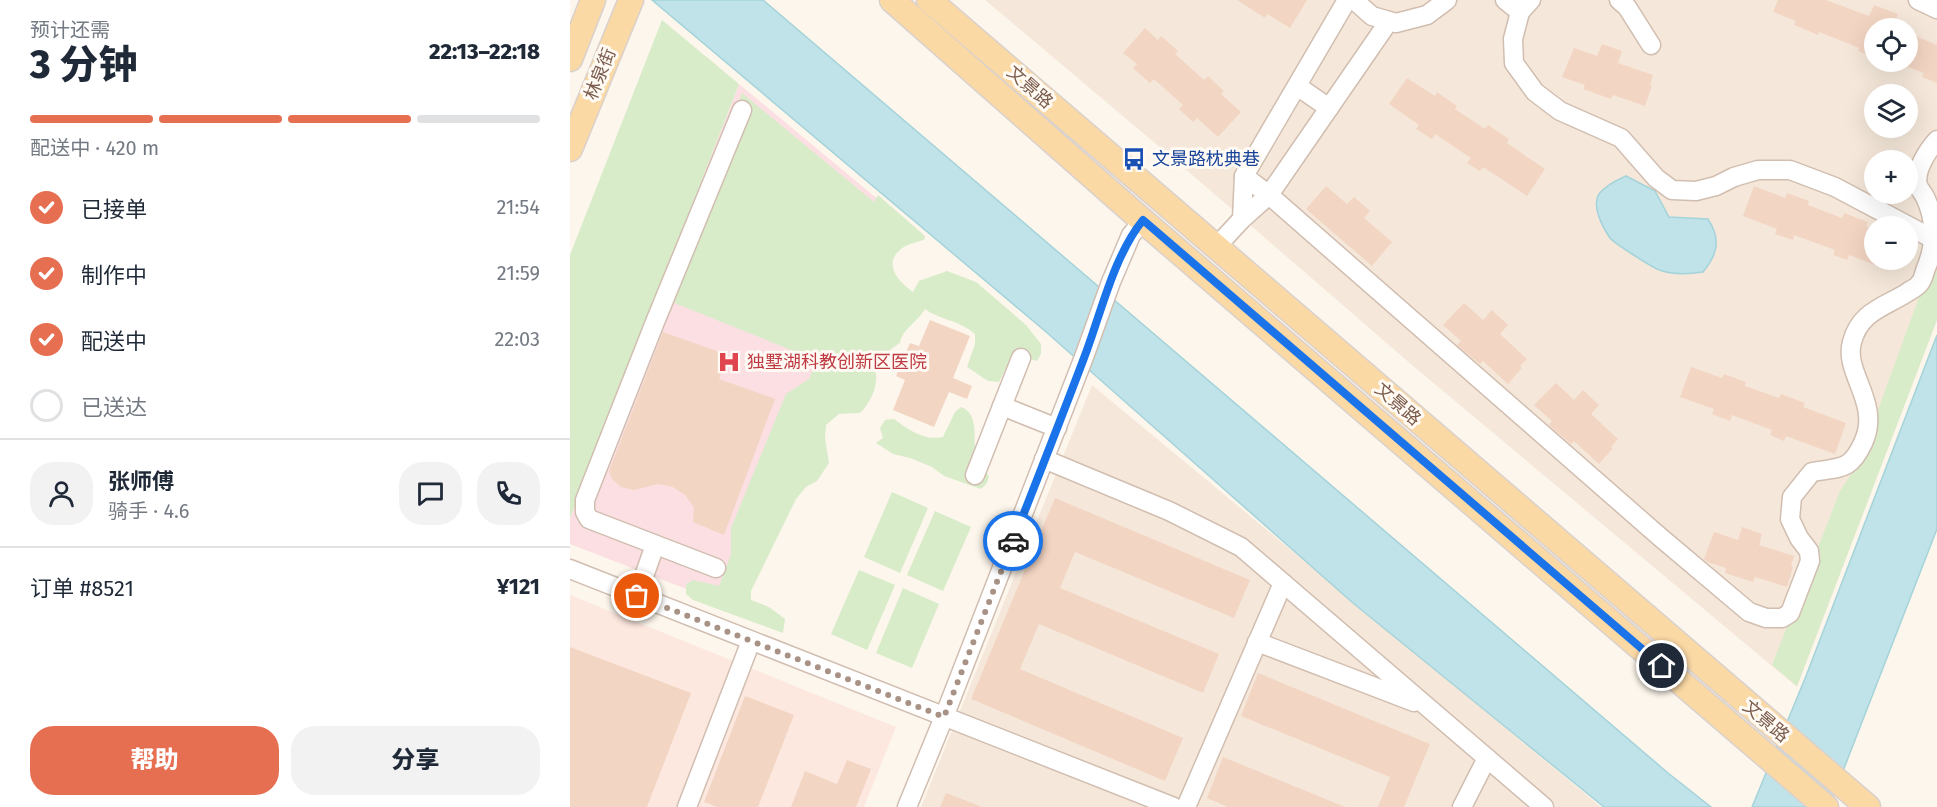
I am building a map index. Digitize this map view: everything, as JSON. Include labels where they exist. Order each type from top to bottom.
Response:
[{"type":"main road","name":"林泉街","points":[[570,59],[593,0]]},
{"type":"main road","name":"林泉街","points":[[570,149],[631,0]]},
{"type":"main road","name":"文景路","points":[[892,0],[1143,220],[1826,807]]},
{"type":"main road","name":"文景路","points":[[929,0],[1868,807]]},
{"type":"street","points":[[1242,219],[1245,176],[1347,0]]},
{"type":"street","points":[[1354,0],[1372,16],[1396,23],[1427,15],[1447,0]]},
{"type":"street","points":[[1505,0],[1526,6],[1513,39],[1514,63],[1535,92],[1560,111],[1622,138],[1656,178],[1672,190],[1696,192],[1758,170],[1790,170],[1835,187],[1935,240]]},
{"type":"street","points":[[1619,0],[1627,7],[1651,45]]},
{"type":"street","points":[[1918,0],[1937,9]]},
{"type":"street","points":[[1216,247],[1269,195],[1389,21]]},
{"type":"street","points":[[1297,86],[1329,108]]},
{"type":"street","points":[[716,568],[589,519],[585,512],[585,500],[742,110]]},
{"type":"street","points":[[1245,176],[1749,612],[1766,618],[1782,618],[1790,613],[1810,561],[1809,551],[1799,538],[1790,519],[1792,497],[1812,472],[1846,466],[1856,458],[1866,435],[1869,416],[1851,355],[1852,342],[1858,327],[1872,310],[1920,284],[1929,261],[1935,240],[1933,220],[1926,198],[1918,184],[1926,154],[1937,140]]},
{"type":"street","points":[[907,807],[1057,428],[1112,282],[1131,235],[1143,220]]},
{"type":"street","points":[[975,475],[1021,358]]},
{"type":"street","points":[[1002,406],[1057,428]]},
{"type":"street","points":[[1044,459],[1169,511],[1241,547],[1544,807]]},
{"type":"street","points":[[637,596],[655,545]]},
{"type":"street","points":[[570,569],[1174,807]]},
{"type":"street","points":[[1186,807],[1283,583]]},
{"type":"street","points":[[687,807],[751,641]]},
{"type":"street","points":[[1257,642],[1426,707]]},
{"type":"street","points":[[1462,807],[1487,758]]},
{"type":"shaded area","points":[[985,0],[1937,0],[1937,320],[1797,687],[1412,365],[1175,160]]},
{"type":"shaded area","name":"独墅湖科教创新区医院","points":[[739,84],[886,206],[733,607],[570,544],[570,518]]},
{"type":"shaded area","points":[[1092,385],[1601,807],[921,807]]},
{"type":"shaded area","points":[[570,595],[896,727],[864,807],[570,807]]},
{"type":"green space","points":[[662,20],[739,84],[570,518],[570,255]]},
{"type":"green space","points":[[742,93],[874,202],[878,195],[925,236],[924,240],[901,249],[893,261],[898,278],[908,288],[913,292],[919,281],[947,271],[976,282],[1026,325],[1041,344],[1041,354],[1037,361],[1025,358],[1020,352],[1013,354],[999,382],[988,381],[967,367],[975,344],[975,334],[925,309],[901,338],[900,343],[878,362],[875,368],[875,389],[863,410],[860,413],[839,414],[826,425],[825,438],[829,463],[817,481],[806,487],[796,499],[751,591],[751,600],[769,607],[785,619],[783,633],[693,600],[686,594],[686,584],[693,580],[719,586],[731,555],[731,528],[786,394],[809,379],[816,360],[662,298]]},
{"type":"green space","points":[[1937,248],[1937,320],[1797,686],[1772,665],[1840,491],[1859,462]]},
{"type":"green space","points":[[961,407],[973,419],[975,450],[980,464],[989,476],[987,483],[981,489],[944,476],[932,467],[910,458],[893,454],[876,443],[883,438],[880,428],[885,420],[894,419],[923,436],[943,437],[955,412]]},
{"type":"green space","points":[[892,492],[928,508],[900,573],[864,557]]},
{"type":"green space","points":[[935,511],[971,527],[943,591],[907,575]]},
{"type":"green space","points":[[859,570],[895,585],[867,650],[831,634]]},
{"type":"green space","points":[[903,588],[939,604],[912,668],[876,653]]},
{"type":"water","points":[[652,0],[763,0],[1668,773],[1711,807],[1604,807],[1353,603],[1045,331]]},
{"type":"water","points":[[1626,176],[1655,191],[1669,217],[1708,219],[1715,233],[1716,246],[1712,259],[1703,272],[1680,274],[1662,271],[1610,238],[1597,211],[1597,199],[1604,188]]},
{"type":"water","points":[[1937,335],[1937,529],[1829,807],[1752,807],[1806,676]]},
{"type":"building","points":[[1237,0],[1307,0],[1290,28],[1267,14],[1265,18]]},
{"type":"building","points":[[1778,0],[1826,0],[1869,16],[1874,5],[1898,14],[1897,18],[1864,18],[1864,53],[1858,51],[1859,48],[1847,43],[1794,25],[1796,21],[1773,12]]},
{"type":"building","points":[[1145,28],[1158,40],[1161,36],[1178,51],[1175,54],[1204,80],[1208,76],[1224,91],[1221,94],[1241,112],[1218,137],[1197,118],[1193,122],[1179,109],[1183,105],[1154,79],[1150,83],[1133,68],[1137,64],[1123,53]]},
{"type":"building","points":[[1918,37],[1937,45],[1937,83],[1922,77],[1924,73],[1918,71]]},
{"type":"building","points":[[1602,44],[1622,51],[1618,63],[1653,75],[1645,106],[1613,95],[1611,99],[1583,89],[1585,85],[1562,77],[1574,48],[1597,56]]},
{"type":"building","points":[[1407,78],[1435,96],[1437,92],[1457,106],[1455,109],[1485,129],[1488,125],[1509,139],[1507,143],[1545,169],[1527,196],[1483,167],[1480,171],[1467,163],[1471,158],[1435,134],[1432,139],[1416,129],[1419,125],[1389,104]]},
{"type":"building","points":[[1326,186],[1347,204],[1354,197],[1370,211],[1364,218],[1392,242],[1372,266],[1306,209]]},
{"type":"building","points":[[1754,186],[1785,198],[1787,193],[1809,201],[1808,205],[1842,218],[1844,213],[1864,220],[1864,261],[1849,255],[1847,260],[1833,255],[1835,250],[1794,235],[1793,240],[1775,234],[1777,229],[1743,216]]},
{"type":"building","points":[[1464,303],[1483,320],[1492,310],[1508,325],[1500,334],[1527,359],[1508,384],[1483,361],[1480,364],[1457,345],[1461,341],[1443,325]]},
{"type":"building","points":[[930,320],[970,336],[953,378],[972,386],[967,399],[949,392],[934,427],[893,410],[905,380],[896,376],[910,343],[919,346]]},
{"type":"building","points":[[663,332],[728,355],[719,379],[775,399],[724,535],[693,522],[694,507],[685,495],[673,487],[658,484],[634,490],[621,487],[612,479],[609,471]]},
{"type":"building","points":[[1691,367],[1722,378],[1724,374],[1746,382],[1745,386],[1779,398],[1781,394],[1805,403],[1803,407],[1846,423],[1835,454],[1786,436],[1784,441],[1770,435],[1772,430],[1732,415],[1730,421],[1712,414],[1714,409],[1680,397]]},
{"type":"building","points":[[1556,383],[1574,400],[1583,390],[1599,405],[1591,414],[1618,439],[1599,464],[1574,441],[1571,444],[1549,425],[1552,421],[1534,405]]},
{"type":"building","points":[[1055,498],[1250,580],[1234,618],[1075,552],[1060,588],[1219,654],[1203,693],[1039,624],[1020,669],[1183,738],[1165,781],[971,699]]},
{"type":"building","points":[[1742,527],[1762,534],[1759,545],[1794,556],[1787,587],[1755,577],[1753,582],[1725,573],[1726,568],[1704,559],[1714,532],[1738,540]]},
{"type":"building","points":[[570,647],[691,693],[647,807],[570,807]]},
{"type":"building","points":[[1258,673],[1430,744],[1404,807],[1378,807],[1390,777],[1241,716]]},
{"type":"building","points":[[745,696],[794,715],[758,807],[717,807],[704,802]]},
{"type":"building","points":[[1223,757],[1345,807],[1228,807],[1207,798]]},
{"type":"building","points":[[847,760],[871,769],[856,807],[791,807],[805,771],[837,784]]},
{"type":"building","points":[[946,793],[980,806],[980,807],[940,807]]},
{"type":"way so far","points":[[637,596],[944,717],[1013,541]]},
{"type":"place","name":"文景路枕典巷","points":[[1134,159]]},
{"type":"place","name":"独墅湖科教创新区医院","points":[[729,362]]},
{"type":"route","points":[[1013,541],[1131,235],[1143,220],[1662,666]]}]
